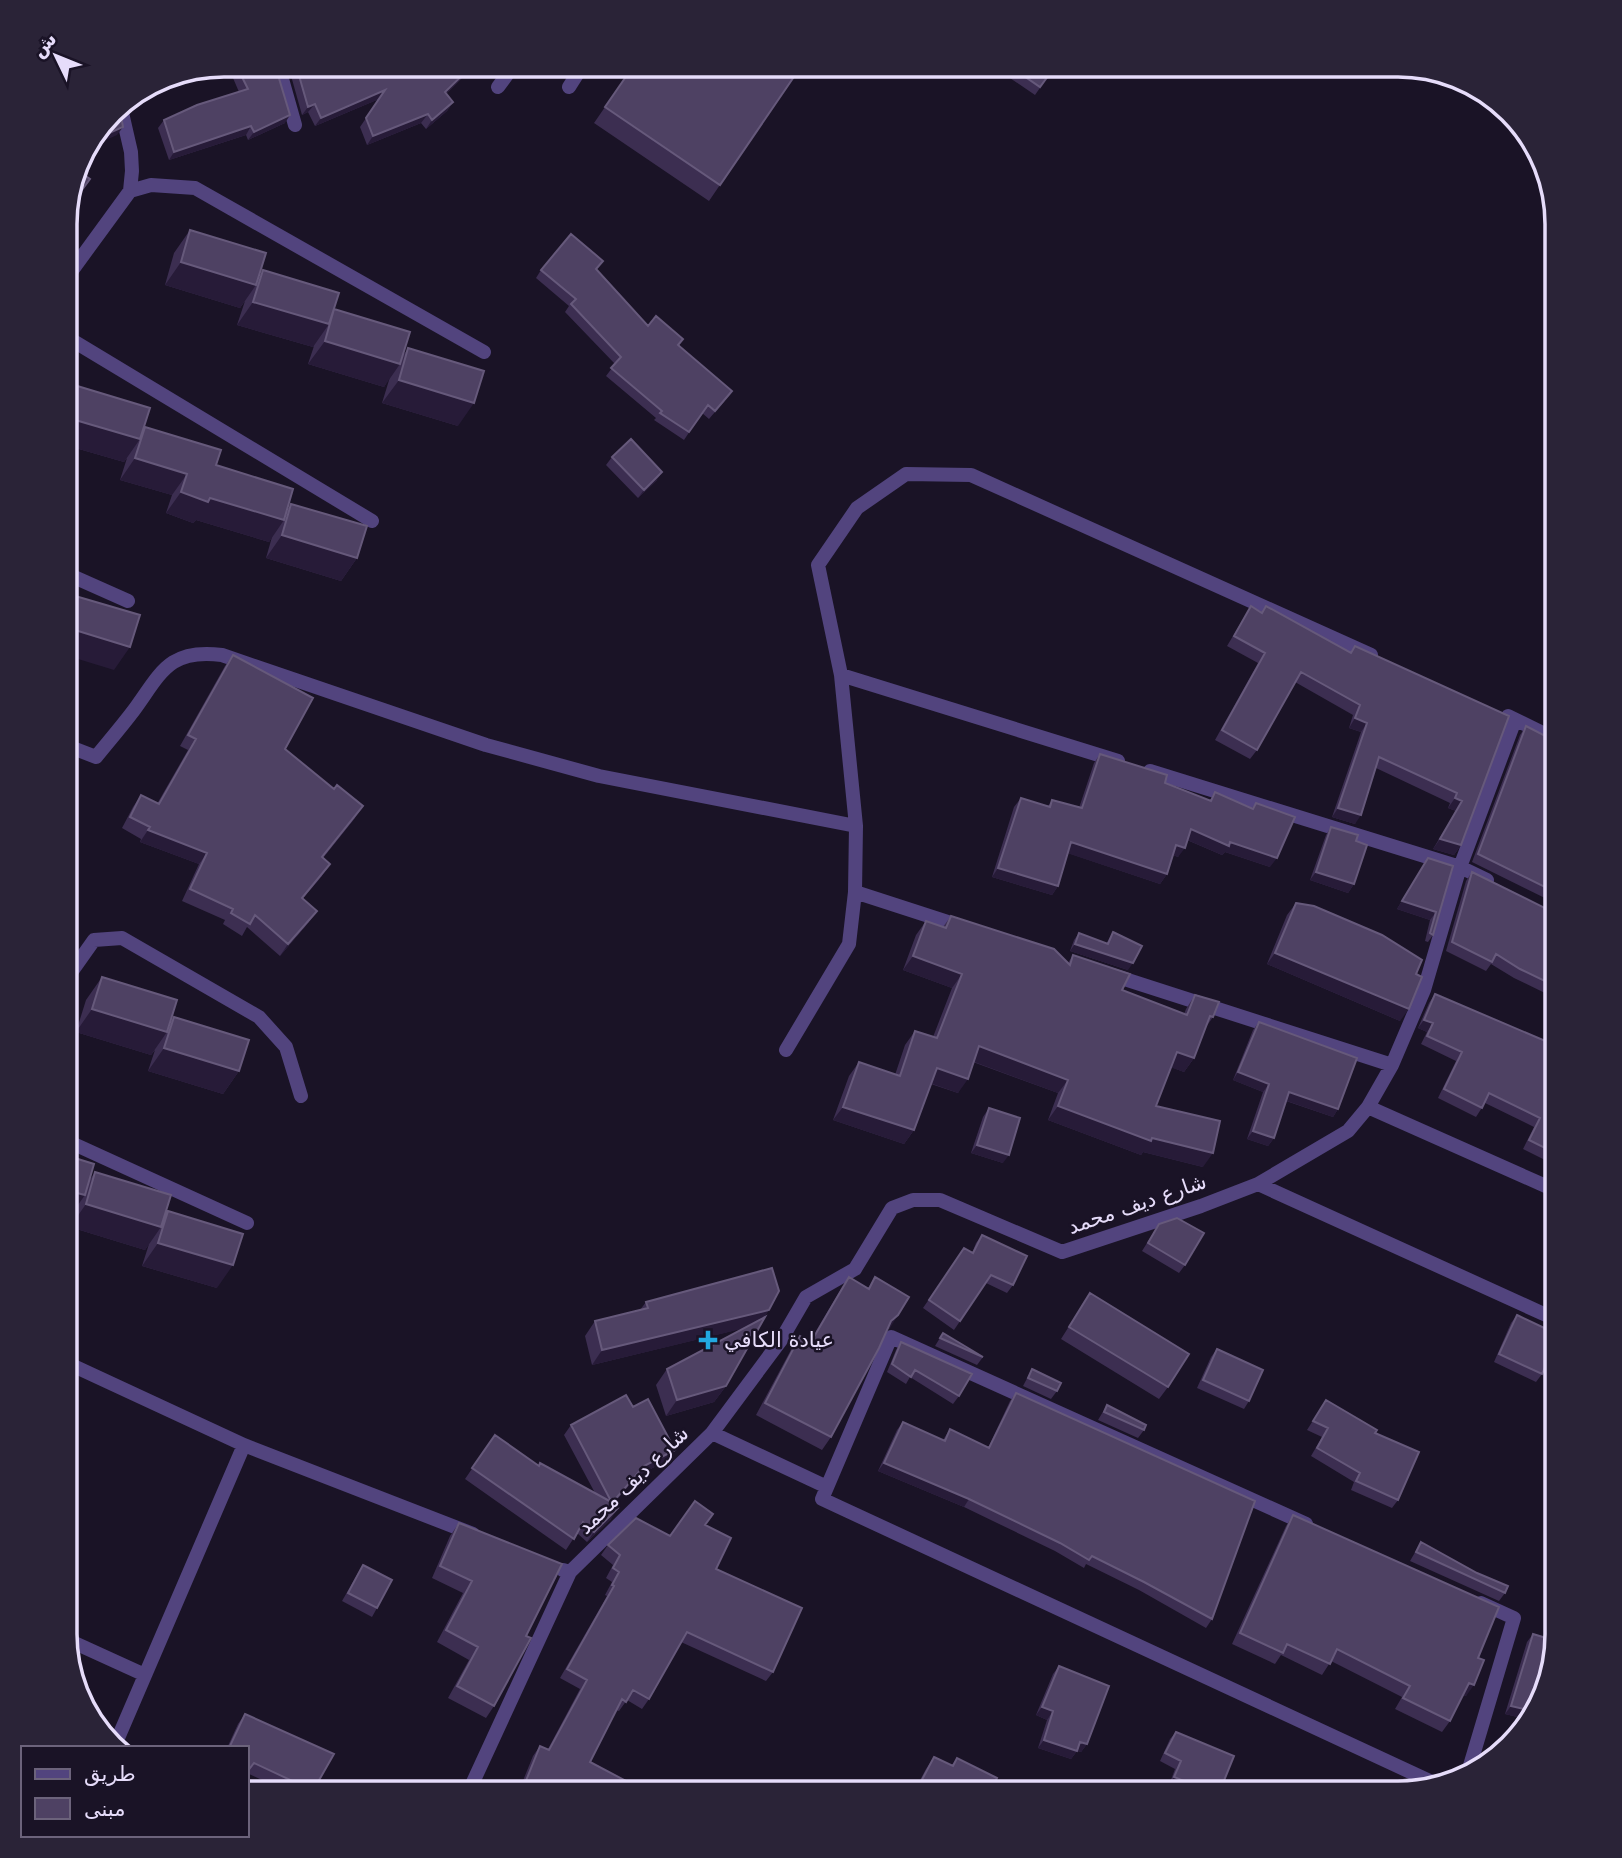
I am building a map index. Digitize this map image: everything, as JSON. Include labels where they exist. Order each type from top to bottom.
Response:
[{"type":"street","points":[[281,77],[295,125]]},
{"type":"street","points":[[498,88],[506,77]]},
{"type":"street","points":[[569,87],[575,77]]},
{"type":"street","points":[[77,264],[130,191],[131,152],[123,117]]},
{"type":"street","points":[[130,191],[151,185],[195,188],[484,352]]},
{"type":"street","points":[[77,343],[372,522]]},
{"type":"street","points":[[786,1050],[849,944],[855,892],[856,826],[841,675],[818,565],[857,508],[906,474],[971,475],[1390,663]]},
{"type":"street","points":[[77,578],[128,601]]},
{"type":"street","points":[[77,750],[96,757],[135,709],[153,680],[174,661],[200,652],[222,655],[486,745],[599,776],[856,826]]},
{"type":"street","points":[[841,675],[1460,867],[1496,885]]},
{"type":"street","points":[[1490,708],[1545,734]]},
{"type":"street","name":"شارع ديف محمد","points":[[570,1572],[712,1433],[781,1340],[806,1297],[855,1269],[892,1208],[912,1200],[940,1200],[1062,1252],[1201,1206],[1258,1184],[1348,1130],[1368,1107],[1430,992],[1460,867],[1515,720]]},
{"type":"street","points":[[855,892],[973,930]]},
{"type":"street","points":[[77,964],[94,940],[122,938],[259,1017],[286,1048],[301,1096]]},
{"type":"street","points":[[1091,968],[1392,1065]]},
{"type":"street","points":[[1368,1107],[1545,1186]]},
{"type":"street","points":[[77,1145],[247,1223]]},
{"type":"street","points":[[1258,1184],[1545,1315]]},
{"type":"street","points":[[1324,1532],[891,1337],[822,1499],[1424,1778]]},
{"type":"street","points":[[77,1368],[244,1446],[491,1542]]},
{"type":"street","points":[[712,1433],[827,1487]]},
{"type":"street","points":[[119,1737],[244,1446]]},
{"type":"street","points":[[474,1781],[570,1572],[544,1562]]},
{"type":"street","points":[[1464,1595],[1514,1618],[1471,1761]]},
{"type":"street","points":[[77,1644],[145,1675]]},
{"type":"building","points":[[242,77],[279,77],[290,115],[254,132],[251,126],[174,152],[164,120],[197,105],[248,89]]},
{"type":"building","points":[[299,77],[461,77],[445,92],[453,102],[432,120],[428,114],[373,136],[366,118],[385,90],[321,118],[315,104],[308,107]]},
{"type":"building","points":[[626,77],[794,77],[720,185],[605,107]]},
{"type":"building","points":[[1025,77],[1047,77],[1040,87]]},
{"type":"building","points":[[121,119],[123,127],[107,134]]},
{"type":"building","points":[[85,176],[90,179],[81,192]]},
{"type":"building","points":[[190,230],[266,253],[256,285],[181,262]]},
{"type":"building","points":[[571,234],[603,261],[596,269],[648,326],[656,316],[683,339],[678,345],[732,391],[715,411],[708,405],[689,432],[660,413],[662,411],[611,368],[621,357],[571,304],[576,299],[541,270]]},
{"type":"building","points":[[263,270],[339,293],[329,324],[253,302]]},
{"type":"building","points":[[334,309],[410,332],[400,364],[325,341]]},
{"type":"building","points":[[408,348],[484,371],[474,403],[399,380]]},
{"type":"building","points":[[77,386],[150,408],[140,439],[77,421]]},
{"type":"building","points":[[145,427],[221,450],[216,465],[293,489],[284,520],[210,498],[208,502],[181,492],[187,474],[135,458]]},
{"type":"building","points":[[631,439],[662,472],[644,490],[612,457]]},
{"type":"building","points":[[291,504],[367,526],[357,558],[282,535]]},
{"type":"building","points":[[77,597],[140,615],[130,647],[77,631]]},
{"type":"building","points":[[1251,606],[1262,613],[1266,606],[1351,653],[1355,646],[1509,716],[1461,845],[1440,839],[1462,801],[1455,798],[1457,793],[1379,757],[1361,815],[1338,808],[1367,723],[1355,718],[1360,705],[1301,672],[1257,750],[1222,730],[1265,653],[1234,636]]},
{"type":"building","points":[[233,655],[313,698],[285,749],[334,789],[337,785],[363,806],[322,857],[330,864],[302,898],[317,911],[288,944],[255,915],[250,924],[231,913],[233,909],[190,889],[207,853],[148,830],[150,827],[130,817],[141,795],[159,804],[196,739],[188,735]]},
{"type":"building","points":[[1526,726],[1545,736],[1545,887],[1478,854]]},
{"type":"building","points":[[1100,754],[1167,775],[1165,783],[1211,801],[1215,792],[1253,809],[1256,803],[1295,817],[1277,858],[1230,842],[1229,846],[1191,829],[1185,848],[1176,845],[1167,874],[1071,842],[1058,886],[998,868],[1021,798],[1050,807],[1052,800],[1082,808]]},
{"type":"building","points":[[1331,827],[1358,835],[1356,841],[1367,845],[1354,884],[1316,872]]},
{"type":"building","points":[[1428,858],[1453,866],[1433,935],[1430,933],[1436,912],[1402,901]]},
{"type":"building","points":[[1472,872],[1545,908],[1545,981],[1496,954],[1492,962],[1452,942]]},
{"type":"building","points":[[1296,903],[1314,906],[1382,935],[1422,960],[1416,974],[1422,977],[1409,1009],[1275,953]]},
{"type":"building","points":[[951,916],[1054,949],[1070,965],[1073,955],[1130,974],[1122,990],[1187,1015],[1195,995],[1219,1002],[1213,1017],[1210,1016],[1194,1058],[1177,1052],[1156,1106],[1220,1121],[1213,1153],[1152,1138],[1151,1141],[1058,1106],[1068,1080],[979,1046],[968,1079],[937,1068],[914,1130],[843,1107],[859,1062],[900,1076],[915,1031],[937,1038],[962,974],[913,956],[926,921],[946,928]]},
{"type":"building","points":[[1113,932],[1142,946],[1133,963],[1075,944],[1079,933],[1108,944]]},
{"type":"building","points":[[102,977],[177,1000],[167,1032],[92,1009]]},
{"type":"building","points":[[1435,994],[1545,1041],[1545,1148],[1529,1140],[1540,1118],[1489,1093],[1482,1108],[1444,1089],[1462,1052],[1427,1036],[1433,1023],[1424,1020]]},
{"type":"building","points":[[174,1017],[249,1040],[239,1071],[164,1048]]},
{"type":"building","points":[[1259,1022],[1357,1058],[1338,1109],[1289,1092],[1274,1138],[1253,1131],[1269,1084],[1238,1072]]},
{"type":"building","points":[[989,1108],[1020,1118],[1009,1155],[977,1145]]},
{"type":"building","points":[[77,1159],[94,1164],[85,1195],[77,1193]]},
{"type":"building","points":[[95,1172],[171,1195],[161,1227],[86,1204]]},
{"type":"building","points":[[168,1211],[243,1234],[233,1265],[158,1243]]},
{"type":"building","points":[[1177,1218],[1204,1233],[1185,1265],[1148,1243],[1159,1224]]},
{"type":"building","points":[[982,1235],[1027,1256],[1013,1285],[991,1275],[960,1321],[929,1300],[964,1248],[973,1253]]},
{"type":"building","points":[[772,1268],[779,1291],[769,1310],[602,1350],[595,1321],[648,1308],[646,1302]]},
{"type":"building","points":[[849,1277],[869,1289],[875,1277],[909,1297],[891,1321],[831,1437],[765,1403],[800,1336],[811,1342]]},
{"type":"building","points":[[1090,1293],[1189,1354],[1168,1387],[1069,1327]]},
{"type":"building","points":[[1517,1315],[1545,1328],[1545,1367],[1542,1374],[1499,1354]]},
{"type":"building","points":[[765,1317],[726,1386],[677,1400],[667,1369]]},
{"type":"building","points":[[943,1333],[983,1357],[940,1338]]},
{"type":"building","points":[[901,1342],[972,1374],[959,1396],[915,1370],[911,1377],[892,1364]]},
{"type":"building","points":[[1217,1349],[1263,1370],[1249,1401],[1203,1380]]},
{"type":"building","points":[[1032,1369],[1061,1383],[1057,1391],[1028,1378]]},
{"type":"building","points":[[1016,1393],[1255,1501],[1212,1619],[1092,1556],[1089,1560],[969,1499],[884,1463],[903,1422],[945,1441],[950,1429],[989,1448]]},
{"type":"building","points":[[626,1395],[633,1407],[648,1399],[675,1450],[644,1466],[612,1503],[571,1425]]},
{"type":"building","points":[[1326,1400],[1377,1430],[1375,1433],[1419,1452],[1398,1500],[1356,1481],[1360,1473],[1317,1448],[1328,1428],[1313,1421]]},
{"type":"building","points":[[1107,1405],[1146,1425],[1144,1430],[1104,1412]]},
{"type":"building","points":[[495,1435],[539,1466],[540,1463],[618,1508],[594,1532],[583,1522],[574,1539],[472,1468]]},
{"type":"building","points":[[695,1501],[713,1514],[705,1525],[731,1538],[716,1569],[802,1608],[773,1672],[687,1632],[649,1699],[633,1690],[626,1702],[622,1699],[590,1762],[626,1781],[526,1781],[540,1746],[549,1750],[587,1680],[567,1669],[614,1586],[612,1585],[619,1572],[613,1568],[620,1555],[608,1545],[636,1518],[670,1536]]},
{"type":"building","points":[[1293,1515],[1499,1607],[1478,1658],[1484,1660],[1474,1685],[1469,1683],[1450,1721],[1403,1698],[1410,1686],[1337,1649],[1330,1664],[1287,1644],[1283,1653],[1240,1633]]},
{"type":"building","points":[[459,1523],[562,1564],[526,1636],[531,1638],[494,1706],[457,1686],[478,1647],[446,1630],[472,1581],[440,1566]]},
{"type":"building","points":[[1421,1542],[1477,1573],[1508,1586],[1505,1593],[1416,1552]]},
{"type":"building","points":[[363,1565],[392,1580],[377,1608],[348,1593]]},
{"type":"building","points":[[1533,1634],[1545,1638],[1540,1672],[1530,1699],[1524,1709],[1511,1706]]},
{"type":"building","points":[[1059,1666],[1109,1686],[1087,1744],[1080,1742],[1077,1751],[1044,1740],[1053,1711],[1042,1707]]},
{"type":"building","points":[[245,1714],[334,1754],[319,1781],[292,1781],[254,1763],[248,1771],[248,1746],[230,1746]]},
{"type":"building","points":[[1176,1732],[1234,1756],[1224,1781],[1184,1781],[1174,1777],[1181,1761],[1165,1753]]},
{"type":"building","points":[[934,1757],[953,1766],[957,1758],[997,1778],[995,1781],[921,1781]]},
{"type":"place","name":"عيادة الكافي","points":[[708,1340]]}]
